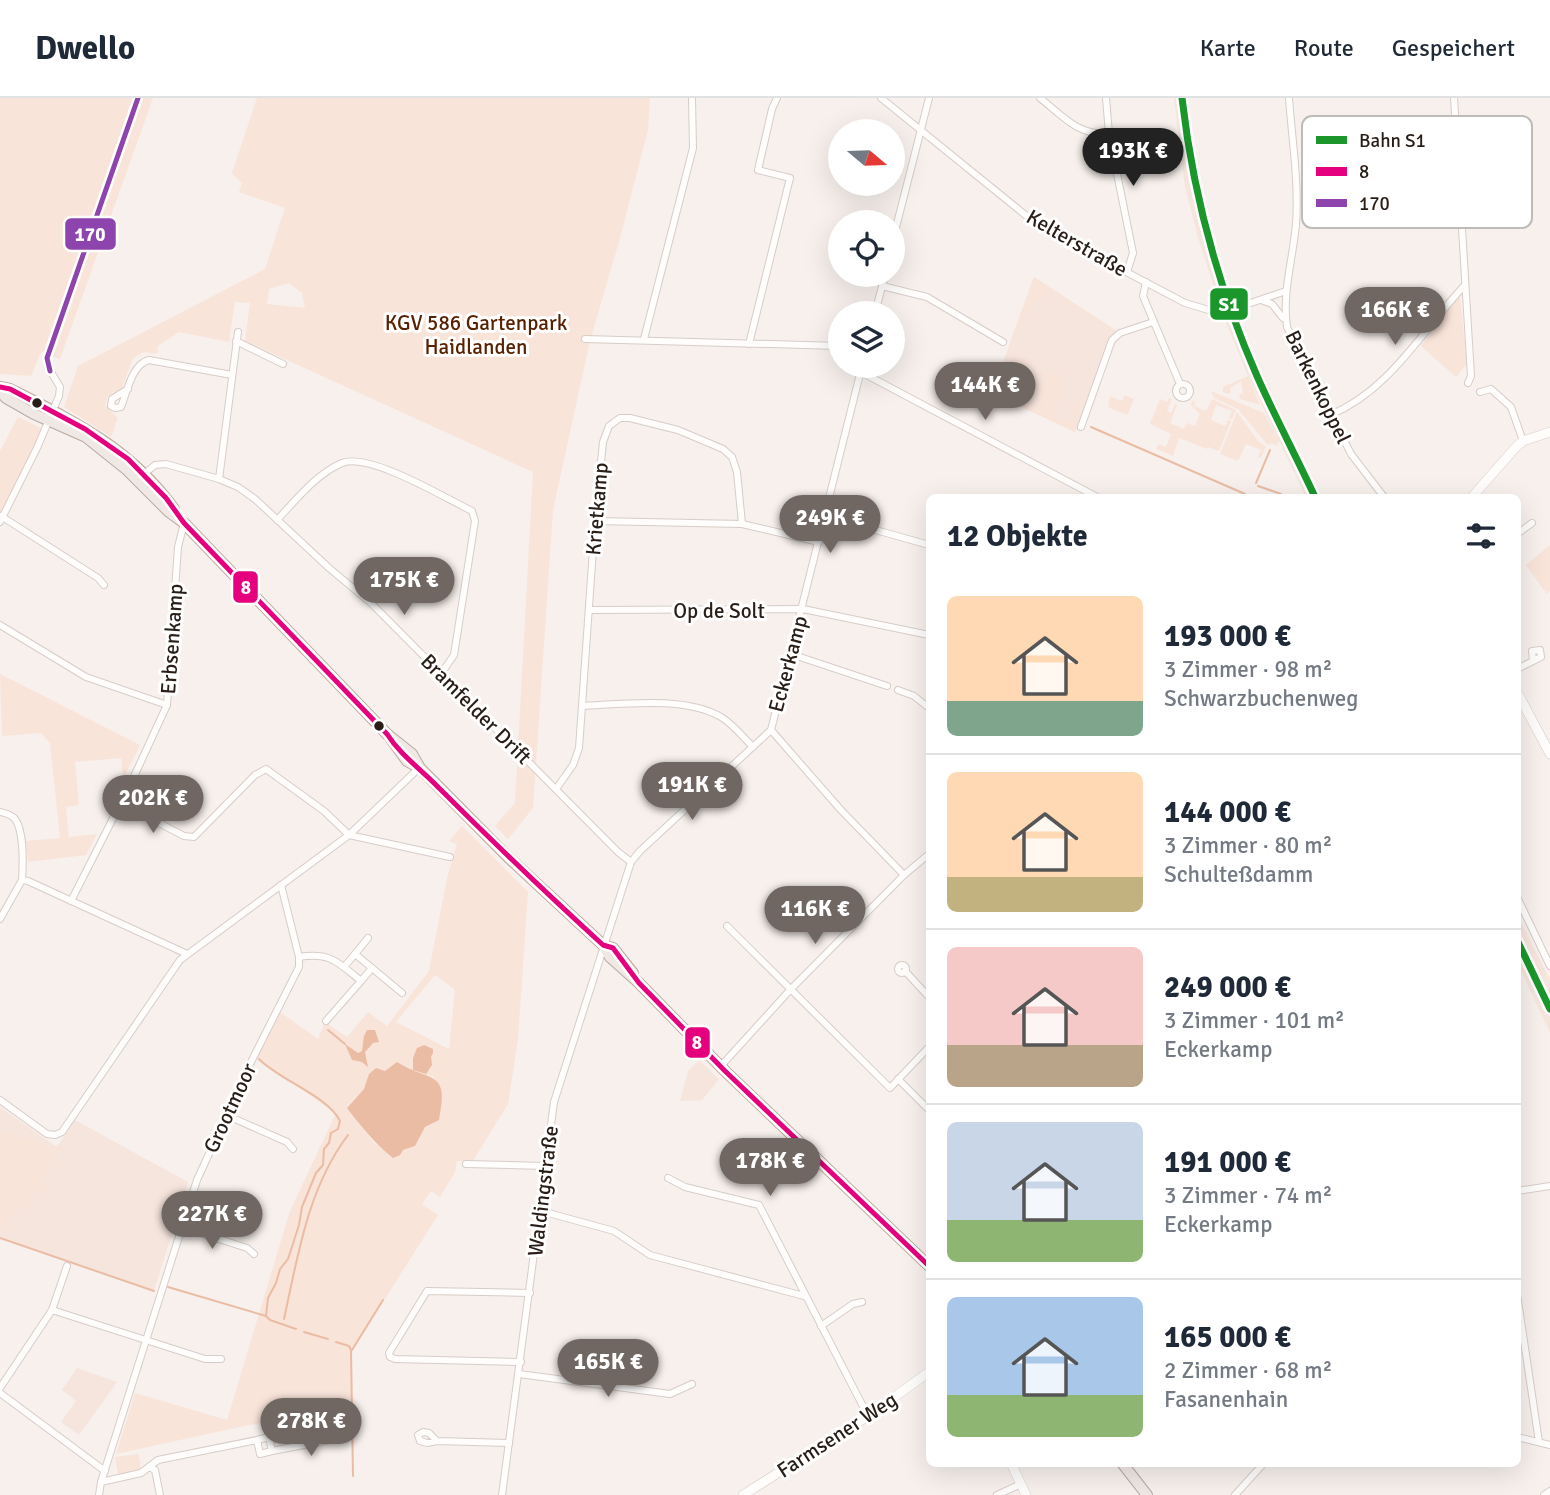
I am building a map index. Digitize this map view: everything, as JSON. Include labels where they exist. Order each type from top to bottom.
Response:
[{"type":"main road","points":[[0,389],[6,397],[51,416],[86,437],[140,477],[173,506],[184,523],[387,734],[412,754],[419,768],[603,946],[610,957],[721,1066],[926,1263]]},
{"type":"main road","points":[[1475,494],[1523,441],[1550,432]]},
{"type":"main road","points":[[1521,701],[1550,754]]},
{"type":"main road","name":"Farmsener Weg","points":[[745,1495],[868,1416],[926,1374]]},
{"type":"main road","points":[[1014,1467],[1026,1495]]},
{"type":"main road","points":[[1125,1467],[1147,1495]]},
{"type":"street","points":[[104,585],[98,578],[1,519],[58,400],[60,387],[48,367],[47,358],[138,98]]},
{"type":"street","points":[[644,339],[693,148],[692,98]]},
{"type":"street","points":[[750,344],[790,178],[758,170],[777,98]]},
{"type":"street","name":"Kelterstraße","points":[[881,98],[1039,226],[1185,303],[1212,311],[1236,308],[1286,291]]},
{"type":"street","points":[[900,210],[929,98]]},
{"type":"street","points":[[1040,98],[1080,130],[1089,134],[1109,134]]},
{"type":"street","points":[[1107,98],[1109,134],[1133,253],[1127,272]]},
{"type":"street","name":"Barkenkoppel","points":[[1289,98],[1297,196],[1296,224],[1284,309],[1287,327],[1351,454],[1382,494]]},
{"type":"street","points":[[1454,98],[1455,116]]},
{"type":"street","points":[[1461,228],[1471,376],[1468,383]]},
{"type":"street","points":[[1146,282],[1143,296],[1181,384]]},
{"type":"street","points":[[1330,415],[1348,407],[1387,376],[1424,336],[1464,286]]},
{"type":"street","points":[[886,287],[927,297],[1003,342]]},
{"type":"street","points":[[1261,300],[1272,304],[1280,312],[1287,327]]},
{"type":"street","points":[[1081,427],[1112,340],[1120,334],[1153,322]]},
{"type":"street","points":[[219,479],[238,332]]},
{"type":"street","points":[[586,339],[828,346]]},
{"type":"street","points":[[236,341],[283,364]]},
{"type":"street","points":[[128,389],[137,367],[149,360],[232,375]]},
{"type":"street","name":"Eckerkamp","points":[[603,946],[631,862],[771,730],[859,378]]},
{"type":"street","points":[[878,378],[1091,494]]},
{"type":"street","points":[[1480,392],[1492,389],[1511,407],[1523,441]]},
{"type":"street","name":"Krietkamp","points":[[556,789],[577,757],[595,521],[606,431],[616,420],[625,418],[655,423],[701,438],[723,449],[732,457],[737,472],[743,524]]},
{"type":"street","points":[[277,520],[323,474],[345,461],[363,461],[393,472],[472,511],[475,521],[454,656],[441,674]]},
{"type":"street","name":"Bramfelder Drift","points":[[140,477],[155,465],[166,464],[219,479],[255,499],[371,603],[631,862]]},
{"type":"street","points":[[826,516],[926,544]]},
{"type":"street","points":[[595,521],[743,524],[819,542]]},
{"type":"street","name":"Erbsenkamp","points":[[71,901],[167,705],[178,547],[184,523]]},
{"type":"street","points":[[1521,531],[1532,523]]},
{"type":"street","name":"Op de Solt","points":[[590,610],[803,609],[926,634]]},
{"type":"street","points":[[0,625],[86,677],[167,705]]},
{"type":"street","points":[[791,654],[887,686]]},
{"type":"street","points":[[1521,667],[1533,661]]},
{"type":"street","points":[[898,690],[914,695],[926,705]]},
{"type":"street","points":[[582,706],[645,704],[698,707],[725,719],[753,747]]},
{"type":"street","points":[[771,730],[840,809],[904,875]]},
{"type":"street","points":[[0,1100],[47,1133],[55,1135],[62,1132],[187,954],[349,835],[419,768]]},
{"type":"street","points":[[121,803],[184,836],[194,837],[255,775],[266,769],[324,811],[349,835],[450,857]]},
{"type":"street","points":[[0,811],[15,819],[23,860],[22,880],[0,919]]},
{"type":"street","points":[[721,1066],[790,990],[904,875],[926,857]]},
{"type":"street","points":[[22,880],[187,954]]},
{"type":"street","points":[[281,885],[299,957],[323,955],[335,959],[361,981]]},
{"type":"street","points":[[1521,905],[1550,966]]},
{"type":"street","points":[[727,926],[890,1088],[926,1050]]},
{"type":"street","points":[[344,967],[368,938]]},
{"type":"street","name":"Waldingstraße","points":[[502,1495],[554,1102],[603,946]]},
{"type":"street","points":[[355,954],[402,993]]},
{"type":"street","name":"Grootmoor","points":[[99,1495],[197,1180],[226,1115],[296,975],[299,957]]},
{"type":"street","points":[[326,1021],[372,968]]},
{"type":"street","points":[[905,971],[926,993]]},
{"type":"street","points":[[898,1079],[926,1107]]},
{"type":"street","points":[[226,1115],[287,1142],[293,1149]]},
{"type":"street","points":[[466,1164],[546,1166]]},
{"type":"street","points":[[668,1178],[685,1187],[759,1205],[868,1416]]},
{"type":"street","points":[[1521,1190],[1550,1186]]},
{"type":"street","points":[[541,1211],[614,1231],[650,1255],[804,1296]]},
{"type":"street","points":[[181,1227],[247,1248],[254,1254]]},
{"type":"street","points":[[67,1266],[52,1310],[0,1391],[105,1471]]},
{"type":"street","points":[[521,1362],[396,1359],[390,1357],[389,1353],[427,1291],[530,1293]]},
{"type":"street","points":[[821,1326],[853,1304],[862,1302]]},
{"type":"street","points":[[52,1310],[205,1359],[221,1359]]},
{"type":"street","points":[[1521,1321],[1539,1442]]},
{"type":"street","points":[[519,1374],[670,1394],[692,1384]]},
{"type":"street","points":[[101,1482],[141,1473],[158,1460],[269,1437],[272,1451]]},
{"type":"street","points":[[257,1440],[260,1454],[345,1437]]},
{"type":"street","points":[[1521,1438],[1550,1445]]},
{"type":"street","points":[[437,1441],[509,1443]]},
{"type":"street","points":[[149,1467],[155,1470],[160,1495]]},
{"type":"street","points":[[1235,1495],[1260,1467]]},
{"type":"street","points":[[997,1495],[1021,1484]]},
{"type":"street","points":[[1544,1495],[1550,1491]]},
{"type":"shaded area","points":[[1174,98],[1187,98],[1199,194],[1231,304],[1319,494],[1305,494],[1248,376],[1226,323],[1199,241],[1185,187]]},
{"type":"shaded area","points":[[1034,277],[1120,333],[1112,340],[1081,427],[1077,427],[1075,432],[992,393]]},
{"type":"shaded area","points":[[1521,922],[1550,980],[1550,1033],[1521,971]]},
{"type":"shaded area","points":[[367,1030],[375,1030],[379,1042],[373,1043],[365,1052],[368,1067],[362,1062],[352,1060],[345,1044],[358,1053],[362,1051]]},
{"type":"shaded area","points":[[424,1045],[433,1049],[432,1065],[426,1074],[413,1070],[413,1058],[417,1048]]},
{"type":"shaded area","points":[[699,1060],[719,1079],[702,1100],[680,1101],[688,1071]]},
{"type":"shaded area","points":[[397,1062],[435,1079],[442,1092],[442,1103],[439,1120],[425,1127],[415,1146],[403,1150],[393,1158],[374,1141],[347,1108],[364,1089],[369,1074],[376,1068],[385,1071]]},
{"type":"shaded area","points":[[0,1107],[57,1147],[75,1120],[188,1182],[154,1291],[0,1238]]},
{"type":"shaded area","points":[[77,1368],[117,1382],[79,1435],[61,1422],[76,1401],[62,1390]]},
{"type":"green space","points":[[0,98],[153,98],[60,359],[78,366],[41,352],[31,376],[0,374]]},
{"type":"green space","name":"KGV 586 Gartenpark Haidlanden","points":[[257,98],[650,98],[648,130],[590,341],[553,510],[533,808],[508,839],[495,826],[515,803],[533,472],[245,341],[250,303],[235,302],[229,342],[179,332],[158,346],[157,354],[144,352],[133,358],[122,388],[108,396],[105,405],[118,418],[111,437],[64,407],[78,366],[265,269],[285,208],[239,192],[242,183],[232,173]],"holes":[[[289,283],[302,293],[305,308],[267,304],[269,289]]]},
{"type":"green space","points":[[1034,277],[1110,327],[1062,301],[1063,297],[1050,291],[1047,297],[1038,303],[1032,301],[1023,322],[1020,321],[1012,343],[1010,342]]},
{"type":"green space","points":[[1460,297],[1467,364],[1456,377],[1421,346],[1456,298]]},
{"type":"green space","points":[[1018,357],[1031,361],[1018,389],[1027,394],[1024,400],[1034,412],[1046,371],[1055,375],[1057,372],[1062,374],[1059,384],[1064,386],[1054,416],[1069,421],[1077,398],[1083,400],[1080,401],[1072,424],[1077,427],[1075,432],[1002,398]]},
{"type":"green space","points":[[1248,376],[1260,405],[1240,399],[1239,395],[1243,393],[1241,381],[1230,388],[1231,392],[1228,394],[1223,392],[1223,387]]},
{"type":"green space","points":[[1211,391],[1264,413],[1279,441],[1277,446],[1267,444],[1238,409],[1214,398]]},
{"type":"green space","points":[[1125,395],[1134,399],[1127,415],[1108,407],[1110,396],[1122,401]]},
{"type":"green space","points":[[1169,398],[1172,399],[1167,411],[1171,413],[1175,404],[1177,405],[1170,423],[1184,429],[1187,423],[1195,426],[1200,414],[1191,405],[1192,401],[1195,402],[1194,406],[1206,411],[1212,399],[1236,410],[1232,419],[1229,418],[1232,411],[1216,405],[1211,420],[1225,426],[1228,420],[1231,421],[1219,451],[1179,438],[1173,456],[1156,449],[1158,444],[1166,447],[1171,434],[1150,424],[1160,399],[1167,402]]},
{"type":"green space","points":[[1237,412],[1258,441],[1266,447],[1261,458],[1258,457],[1261,450],[1246,444],[1238,461],[1220,454]]},
{"type":"green space","points":[[18,417],[41,428],[35,448],[0,514],[0,451]]},
{"type":"green space","points":[[1550,545],[1550,590],[1547,594],[1526,565]]},
{"type":"green space","points":[[0,674],[140,745],[123,779],[121,758],[75,762],[79,805],[66,807],[69,837],[97,834],[86,855],[28,862],[26,841],[60,838],[50,743],[41,733],[2,736]]},
{"type":"green space","points":[[462,826],[528,892],[518,1039],[508,1104],[473,1161],[457,1161],[455,1172],[440,1197],[431,1191],[422,1204],[438,1215],[352,1351],[352,1408],[244,1426],[116,1454],[135,1393],[227,1420],[290,1211],[336,1113],[256,1059],[280,1012],[318,1039],[325,1022],[347,1037],[368,1012],[387,1026],[429,971],[447,878],[457,844],[449,841]],"holes":[[[435,975],[455,990],[449,1049],[396,1022]],[[397,1062],[410,1070],[434,1077],[425,1127],[415,1146],[403,1150],[375,1144],[347,1107],[367,1086],[369,1074],[385,1071]]]},
{"type":"green space","points":[[0,1130],[54,1148],[59,1144],[62,1149],[56,1150],[53,1160],[58,1162],[57,1165],[49,1163],[42,1184],[47,1186],[45,1191],[37,1189],[28,1206],[23,1204],[19,1212],[13,1210],[7,1229],[0,1227]]},
{"type":"green space","points":[[139,1454],[141,1470],[118,1474],[115,1457]]},
{"type":"waterway","points":[[1091,427],[1245,494]]},
{"type":"waterway","points":[[1256,483],[1270,450]]},
{"type":"waterway","points":[[1258,486],[1281,494]]},
{"type":"waterway","points":[[328,1030],[345,1044]]},
{"type":"waterway","points":[[259,1059],[325,1104],[340,1121],[338,1129],[331,1133],[329,1143],[324,1149],[323,1165],[316,1173],[302,1207],[288,1259],[280,1269],[268,1298],[266,1316]]},
{"type":"waterway","points":[[284,1319],[306,1223],[323,1177],[348,1135]]},
{"type":"waterway","points":[[0,1238],[154,1291]]},
{"type":"waterway","points":[[168,1287],[266,1316],[296,1329]]},
{"type":"waterway","points":[[352,1350],[383,1300]]},
{"type":"waterway","points":[[304,1332],[328,1339]]},
{"type":"waterway","points":[[336,1342],[349,1346],[351,1350],[353,1476]]},
{"type":"rail line","name":"S1","points":[[1182,98],[1200,205],[1230,309],[1257,376],[1314,494]]},
{"type":"rail line","name":"S1","points":[[1521,948],[1550,1009]]},
{"type":"transit line","name":"170","points":[[50,371],[47,358],[138,98]]},
{"type":"transit line","name":"8","points":[[0,387],[10,389],[85,429],[128,459],[166,498],[184,523],[405,756],[582,926],[603,945],[613,948],[639,983],[725,1071],[926,1263]]}]
